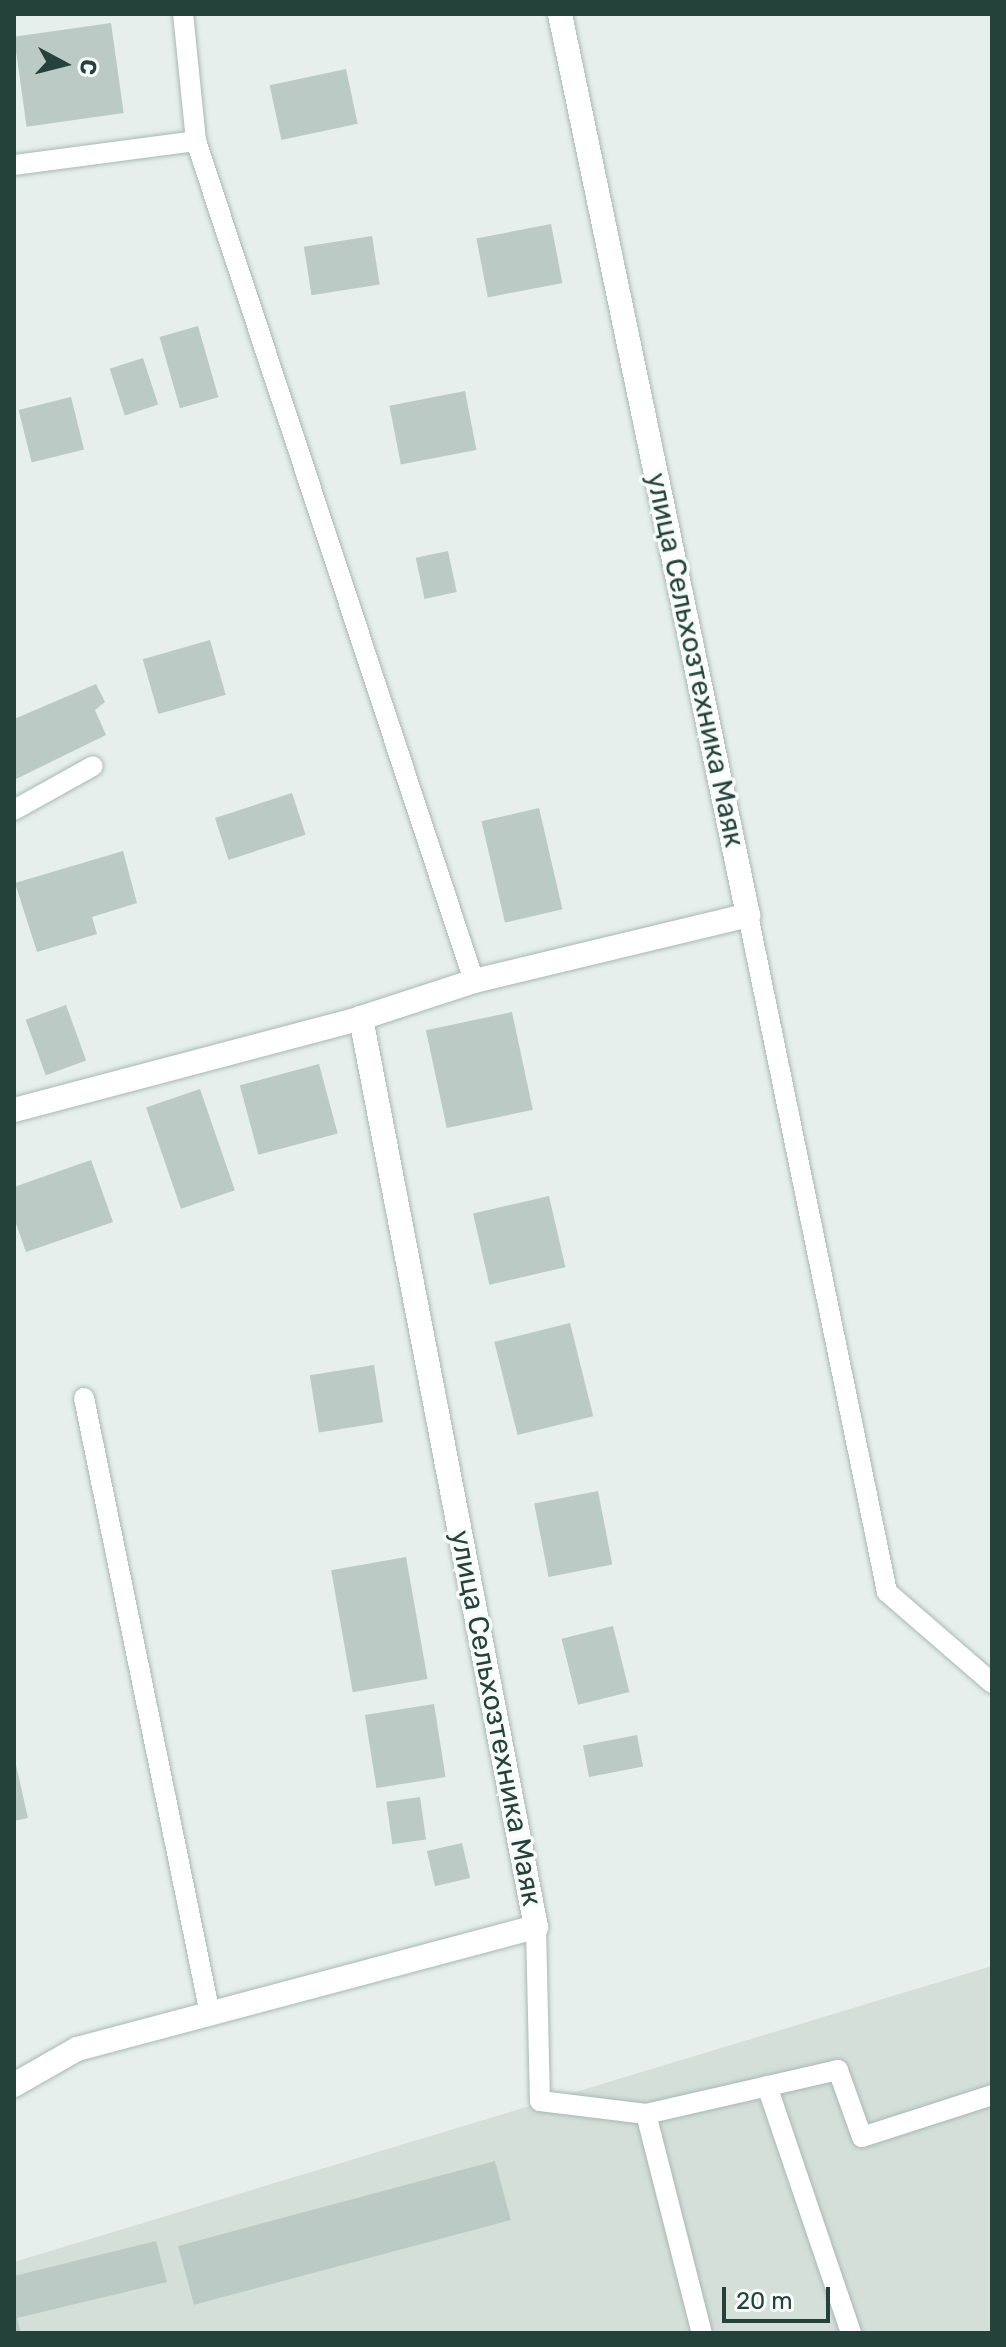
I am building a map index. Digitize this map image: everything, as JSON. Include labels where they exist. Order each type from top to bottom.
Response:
[{"type":"street","name":"улица Сельхозтехника Маяк","points":[[560,14],[748,915]]},
{"type":"street","points":[[14,1110],[361,1018],[474,981],[748,915]]},
{"type":"street","name":"улица Сельхозтехника Маяк","points":[[14,2085],[77,2049],[536,1927],[361,1018]]},
{"type":"lane","points":[[183,14],[196,141],[474,981]]},
{"type":"lane","points":[[14,165],[196,141]]},
{"type":"lane","points":[[14,810],[93,766]]},
{"type":"lane","points":[[748,915],[887,1592],[992,1683]]},
{"type":"lane","points":[[84,1398],[210,2014]]},
{"type":"lane","points":[[536,1927],[540,2101],[646,2114],[838,2070],[862,2137],[992,2095]]},
{"type":"lane","points":[[767,2086],[851,2333]]},
{"type":"lane","points":[[646,2114],[702,2333]]},
{"type":"shaded area","points":[[992,1966],[992,2331],[987,2333],[14,2333],[14,2262]]},
{"type":"building","points":[[111,23],[124,113],[27,127],[14,37]]},
{"type":"building","points":[[346,69],[358,124],[281,140],[270,85]]},
{"type":"building","points":[[551,224],[562,283],[488,297],[476,239]]},
{"type":"building","points":[[372,236],[380,284],[312,295],[304,247]]},
{"type":"building","points":[[198,326],[218,397],[180,408],[160,337]]},
{"type":"building","points":[[143,358],[158,405],[125,415],[110,369]]},
{"type":"building","points":[[465,391],[476,450],[401,465],[389,406]]},
{"type":"building","points":[[71,397],[84,449],[32,462],[19,410]]},
{"type":"building","points":[[448,551],[457,592],[424,599],[416,558]]},
{"type":"building","points":[[210,640],[226,695],[158,714],[143,659]]},
{"type":"building","points":[[96,684],[105,702],[95,710],[106,735],[14,780],[14,719]]},
{"type":"building","points":[[292,793],[306,835],[229,860],[215,818]]},
{"type":"building","points":[[539,808],[562,909],[505,923],[482,821]]},
{"type":"building","points":[[123,851],[137,903],[92,917],[97,934],[37,952],[15,883]]},
{"type":"building","points":[[66,1005],[86,1060],[46,1075],[26,1020]]},
{"type":"building","points":[[512,1012],[533,1110],[447,1128],[426,1030]]},
{"type":"building","points":[[319,1064],[338,1134],[258,1155],[240,1085]]},
{"type":"building","points":[[200,1089],[235,1190],[181,1209],[146,1108]]},
{"type":"building","points":[[91,1160],[113,1222],[26,1252],[14,1218],[14,1187]]},
{"type":"building","points":[[549,1196],[565,1267],[489,1285],[473,1214]]},
{"type":"building","points":[[570,1323],[593,1416],[518,1435],[494,1342]]},
{"type":"building","points":[[374,1365],[383,1422],[319,1432],[310,1375]]},
{"type":"building","points":[[598,1491],[612,1565],[549,1577],[534,1503]]},
{"type":"building","points":[[406,1557],[428,1679],[353,1692],[331,1570]]},
{"type":"building","points":[[613,1626],[629,1692],[578,1705],[562,1639]]},
{"type":"building","points":[[434,1704],[446,1777],[376,1788],[365,1715]]},
{"type":"building","points":[[637,1735],[643,1766],[589,1777],[583,1745]]},
{"type":"building","points":[[14,1756],[28,1818],[14,1821]]},
{"type":"building","points":[[420,1797],[426,1840],[392,1844],[386,1802]]},
{"type":"building","points":[[462,1843],[470,1878],[435,1886],[427,1851]]},
{"type":"building","points":[[495,2161],[511,2220],[194,2305],[178,2246]]},
{"type":"building","points":[[156,2241],[167,2282],[17,2318],[21,2333],[14,2333],[14,2276]]}]
